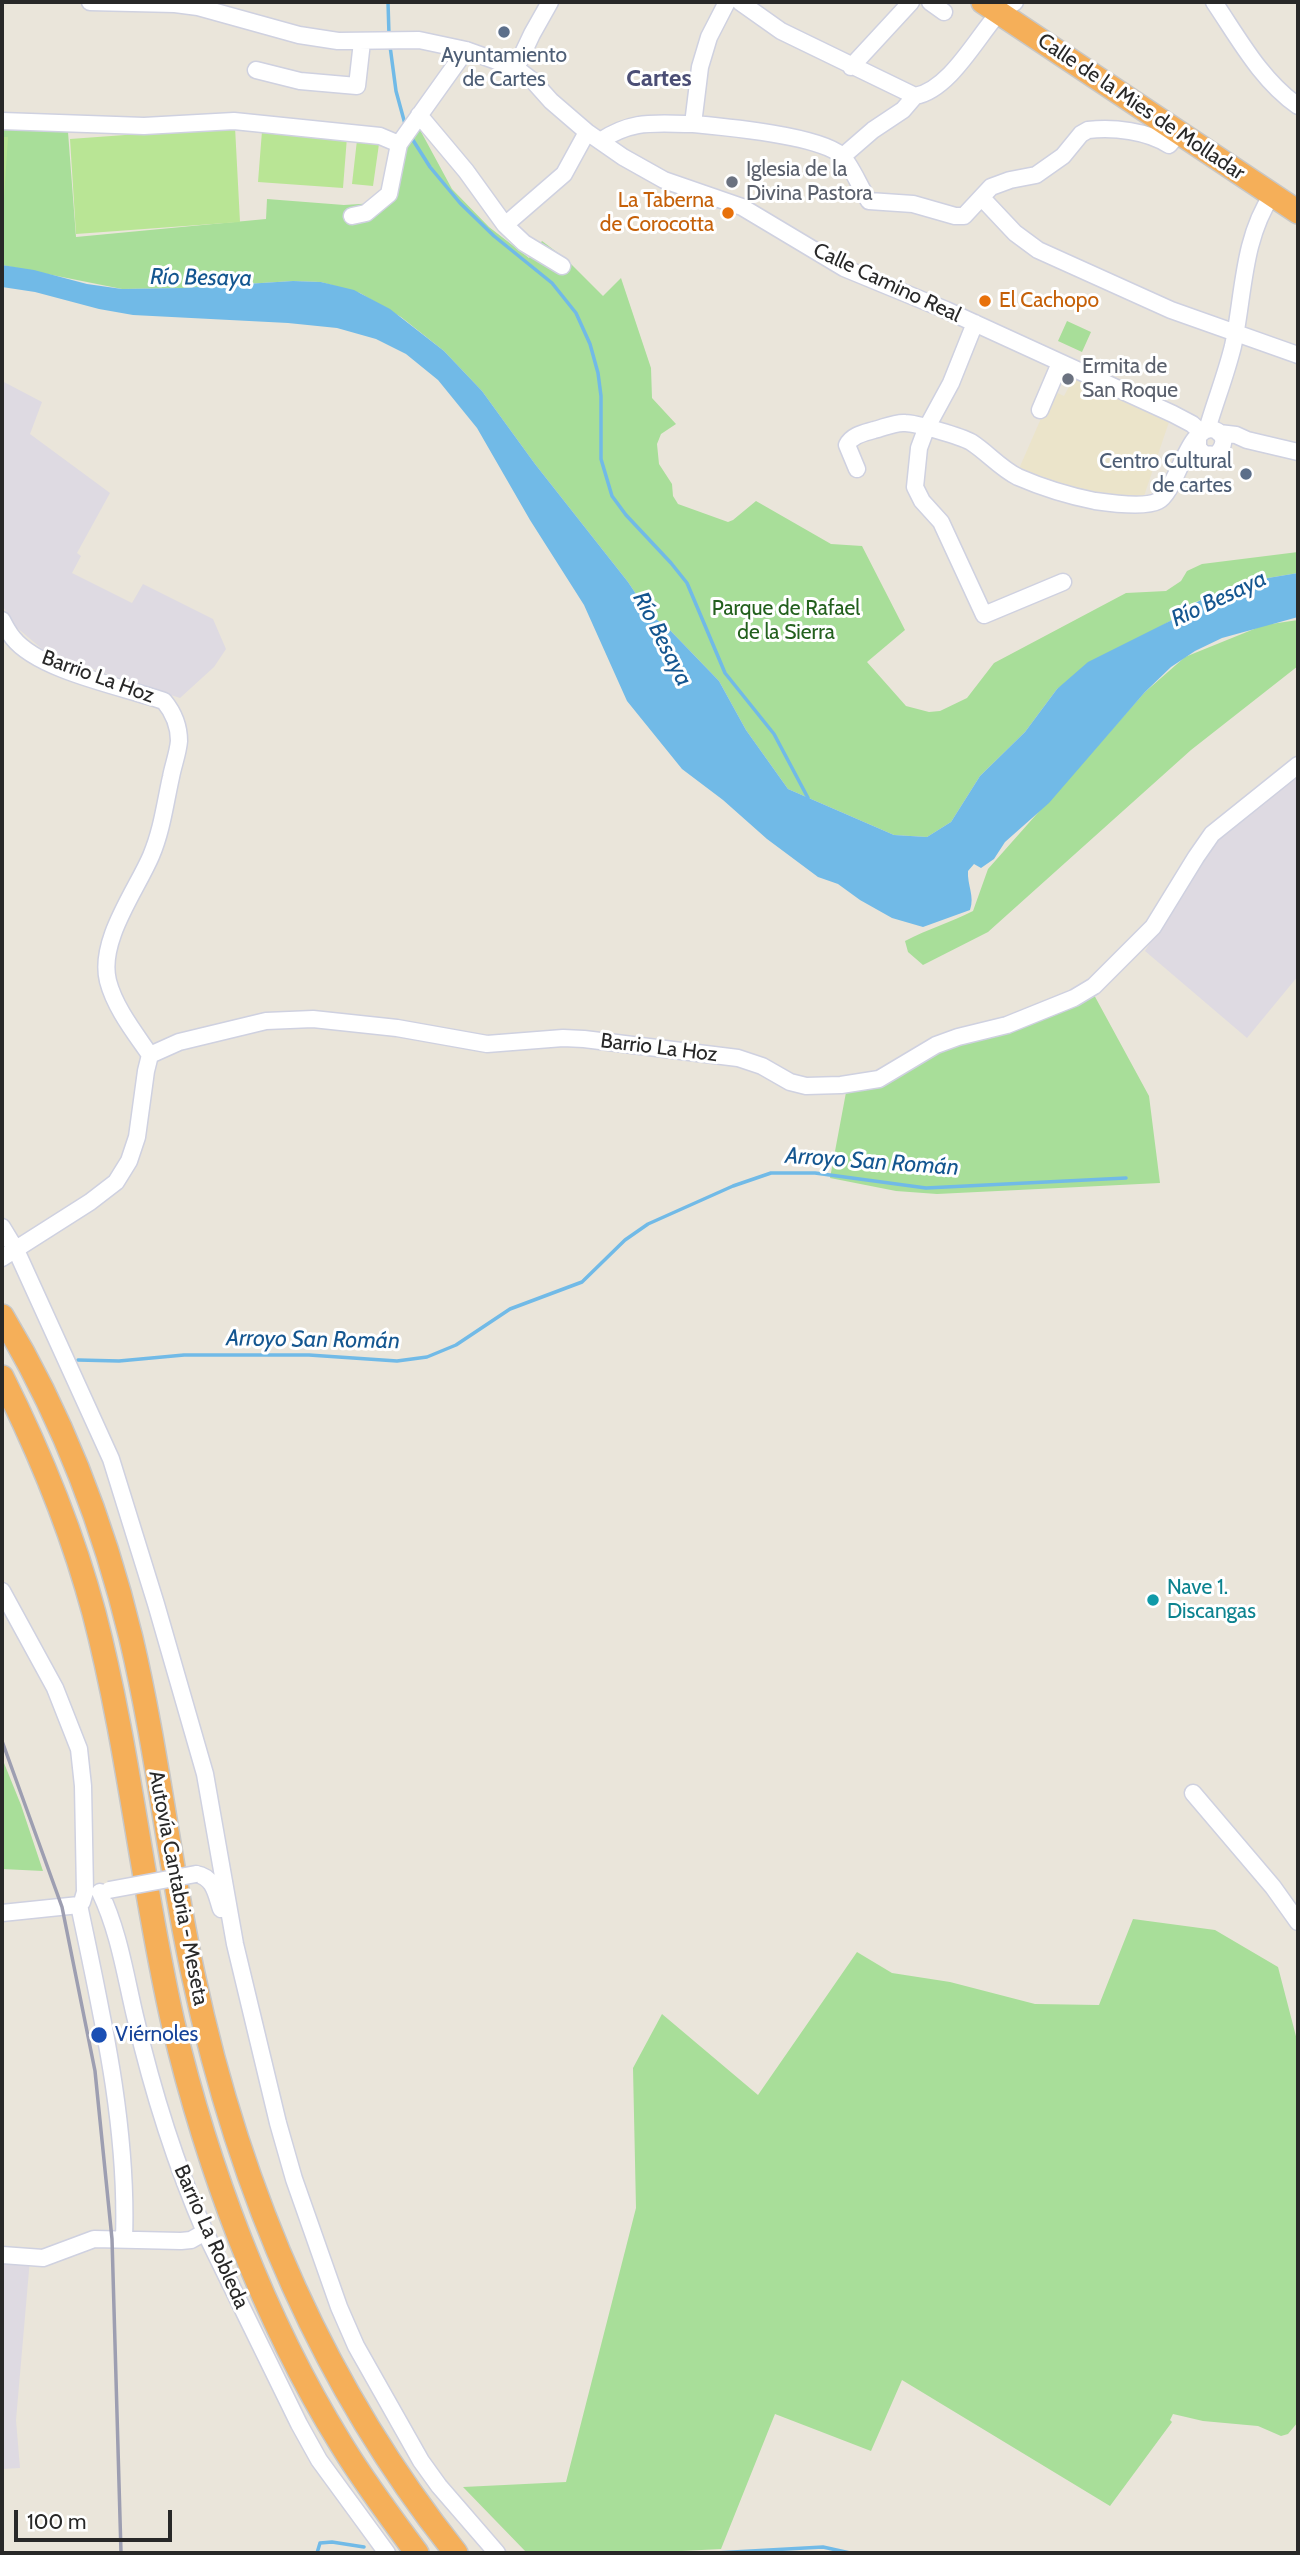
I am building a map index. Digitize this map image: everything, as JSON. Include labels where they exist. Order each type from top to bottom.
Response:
[{"type":"highway","name":"Calle de la Mies de Molladar","points":[[999,5],[1179,133],[1298,212]]},
{"type":"highway","name":"Autovía Cantabria - Meseta","points":[[2,1316],[43,1392],[74,1463],[102,1537],[124,1612],[147,1714],[198,1998],[229,2111],[262,2210],[296,2292],[343,2388],[399,2479],[456,2553]]},
{"type":"highway","name":"Autovía Cantabria - Meseta","points":[[2,1377],[58,1502],[93,1611],[113,1694],[149,1905],[172,2016],[197,2109],[223,2189],[262,2291],[306,2383],[356,2468],[417,2553]]},
{"type":"street","points":[[90,2],[198,7],[299,35],[362,42],[406,39],[466,50],[516,68],[550,2]]},
{"type":"street","points":[[693,124],[700,67],[709,37],[727,2]]},
{"type":"street","points":[[740,2],[781,31],[915,96]]},
{"type":"street","points":[[851,67],[911,2]]},
{"type":"street","points":[[930,2],[944,12]]},
{"type":"street","points":[[1214,2],[1261,71],[1298,106]]},
{"type":"street","points":[[843,156],[873,130],[903,110],[915,96],[931,89],[953,69],[999,5]]},
{"type":"street","points":[[256,70],[300,81],[357,86],[362,42]]},
{"type":"street","points":[[352,216],[366,214],[389,194],[401,142],[466,50]]},
{"type":"street","name":"Calle Camino Real","points":[[516,68],[593,137],[664,180],[742,207],[822,256],[861,275],[975,323],[1180,418],[1192,424],[1205,441]]},
{"type":"street","points":[[416,120],[466,171],[505,225],[524,243],[562,266]]},
{"type":"street","points":[[2,121],[144,126],[234,121],[380,136],[401,142]]},
{"type":"street","points":[[505,225],[564,174],[593,137],[632,125],[693,124],[757,131],[797,139],[843,156],[869,201],[913,204],[958,216],[968,214],[997,184],[1037,175],[1063,156],[1078,136],[1088,130],[1146,134],[1156,136],[1169,145],[1179,133]]},
{"type":"street","points":[[857,469],[847,445],[850,439],[904,422],[969,441],[998,464],[1029,481],[1094,501],[1143,504],[1160,500],[1205,441],[1236,332],[1249,252],[1259,219],[1272,195]]},
{"type":"street","points":[[982,198],[1009,228],[1031,246],[1147,300],[1298,355]]},
{"type":"street","points":[[975,323],[951,383],[926,429],[919,448],[915,487],[922,501],[941,522],[984,615],[1063,582]]},
{"type":"street","points":[[1040,410],[1060,363]]},
{"type":"street","points":[[1205,441],[1247,440],[1298,452]]},
{"type":"street","name":"Barrio La Hoz","points":[[2,620],[13,639],[30,653],[58,667],[164,701],[171,710],[179,740],[162,825],[151,856],[110,943],[107,980],[124,1016],[150,1055],[179,1042],[266,1021],[313,1019],[397,1028],[487,1044],[563,1038],[738,1058],[762,1066],[797,1085],[816,1087],[879,1079],[936,1045],[1007,1025],[1074,998],[1094,986],[1132,950],[1160,918],[1195,857],[1212,834],[1298,765]]},
{"type":"street","points":[[9,1254],[116,1182],[129,1161],[137,1137],[150,1055]]},
{"type":"street","points":[[2,1227],[9,1254],[111,1459],[205,1774],[235,1944],[278,2123],[336,2297],[356,2346],[421,2461],[497,2553]]},
{"type":"street","name":"Barrio La Robleda","points":[[2,1591],[55,1688],[79,1749],[108,2048],[117,2108],[124,2189],[124,2239]]},
{"type":"street","points":[[1193,1793],[1273,1887],[1298,1922]]},
{"type":"street","points":[[2,1913],[196,1874],[220,1862]]},
{"type":"street","points":[[196,1874],[204,1875],[211,1883],[235,1944]]},
{"type":"street","name":"Barrio La Robleda","points":[[93,1895],[114,1924],[154,2088],[191,2200],[205,2232],[319,2460],[387,2553]]},
{"type":"street","points":[[2,2255],[43,2258],[86,2241],[181,2241],[191,2240],[205,2232]]},
{"type":"shaded area","points":[[1075,375],[1170,419],[1144,496],[1139,500],[1091,497],[1018,471],[1053,391],[1064,396]]},
{"type":"shaded area","points":[[2,381],[42,402],[30,434],[110,493],[77,553],[81,556],[72,573],[132,603],[143,584],[213,619],[226,649],[214,667],[180,698],[48,654],[15,626],[2,605]]},
{"type":"shaded area","points":[[1298,770],[1298,976],[1247,1038],[1145,951],[1216,838]]},
{"type":"shaded area","points":[[2,2256],[30,2259],[16,2420],[20,2468],[2,2469]]},
{"type":"green space","points":[[235,127],[240,222],[76,234],[70,139]]},
{"type":"green space","name":"Parque de Rafael de la Sierra","points":[[419,128],[452,189],[489,227],[529,258],[542,241],[566,259],[603,296],[621,278],[651,368],[652,398],[676,424],[661,434],[657,444],[659,464],[672,484],[673,496],[678,504],[728,522],[756,501],[831,544],[862,546],[905,630],[867,662],[906,706],[929,712],[940,711],[967,698],[994,663],[1126,593],[1166,591],[1181,581],[1187,571],[1202,564],[1298,552],[1298,573],[1250,581],[1193,603],[1170,621],[1057,689],[1025,732],[980,776],[951,822],[927,837],[894,835],[788,789],[746,730],[719,681],[666,626],[650,615],[628,582],[535,464],[482,391],[444,351],[401,317],[360,293],[321,282],[122,289],[2,265],[2,129],[68,132],[76,237],[266,219],[267,199],[344,205],[391,202],[402,154]]},
{"type":"green space","points":[[262,131],[347,137],[343,188],[258,182]]},
{"type":"green space","points":[[2,137],[8,137],[3,214],[2,213]]},
{"type":"green space","points":[[357,140],[379,144],[373,186],[352,184]]},
{"type":"green space","points":[[1067,321],[1091,332],[1082,352],[1058,341]]},
{"type":"green space","points":[[1298,620],[1298,666],[1191,750],[988,932],[923,965],[908,952],[905,941],[973,911],[988,869],[1145,692],[1185,657],[1264,625]]},
{"type":"green space","points":[[1093,993],[1149,1096],[1160,1183],[937,1194],[896,1191],[830,1178],[847,1087]]},
{"type":"green space","points":[[2,1758],[21,1805],[43,1871],[2,1869]]},
{"type":"green space","points":[[1133,1919],[1215,1930],[1278,1967],[1298,2044],[1298,2422],[1288,2434],[1281,2436],[1258,2426],[1203,2421],[1173,2414],[1170,2420],[1172,2422],[1110,2506],[902,2380],[871,2451],[775,2414],[721,2549],[643,2553],[527,2553],[463,2487],[566,2482],[636,2208],[633,2068],[662,2014],[758,2095],[857,1952],[892,1973],[950,1982],[1035,2004],[1099,2005]]},
{"type":"water","name":"Río Besaya","points":[[2,265],[122,289],[321,282],[354,290],[390,309],[444,351],[482,391],[535,464],[628,582],[650,615],[666,626],[719,681],[746,730],[788,789],[894,835],[927,837],[951,822],[980,776],[1025,732],[1057,689],[1088,662],[1170,621],[1183,609],[1250,581],[1298,573],[1298,617],[1222,638],[1171,667],[1145,692],[1049,803],[1005,842],[994,859],[981,868],[974,864],[968,871],[972,900],[970,910],[923,927],[892,918],[838,884],[818,877],[682,769],[627,701],[584,605],[530,520],[477,428],[438,380],[406,354],[376,339],[337,328],[133,315],[99,309],[35,292],[2,287]]},
{"type":"waterway","points":[[388,2],[389,35]]},
{"type":"waterway","points":[[390,46],[396,91],[405,124]]},
{"type":"waterway","points":[[411,137],[430,167],[460,203],[494,236],[552,283],[576,313],[590,344],[598,373],[601,396],[601,459],[612,496],[687,583],[725,673],[774,734],[808,798]]},
{"type":"waterway","name":"Arroyo San Román","points":[[78,1360],[119,1361],[184,1355],[309,1355],[397,1361],[427,1357],[456,1345],[510,1309],[582,1282],[625,1240],[648,1224],[733,1186],[771,1173],[815,1173],[926,1188],[1126,1178]]},
{"type":"waterway","points":[[317,2553],[320,2543],[364,2547]]},
{"type":"waterway","points":[[715,2553],[823,2547],[850,2553]]},
{"type":"railway","points":[[2,1741],[62,1907],[95,2071],[112,2239],[121,2553]]},
{"type":"place","name":"Ayuntamiento de Cartes","points":[[504,32]]},
{"type":"place","name":"Iglesia de la Divina Pastora","points":[[732,182]]},
{"type":"place","name":"La Taberna de Corocotta","points":[[728,213]]},
{"type":"place","name":"El Cachopo","points":[[985,301]]},
{"type":"place","name":"Ermita de San Roque","points":[[1068,379]]},
{"type":"place","name":"Centro Cultural de cartes","points":[[1246,474]]},
{"type":"place","name":"Nave 1. Discangas","points":[[1153,1600]]},
{"type":"place","name":"Viérnoles","points":[[99,2035]]},
{"type":"district","name":"Cartes","points":[[659,79]]}]
